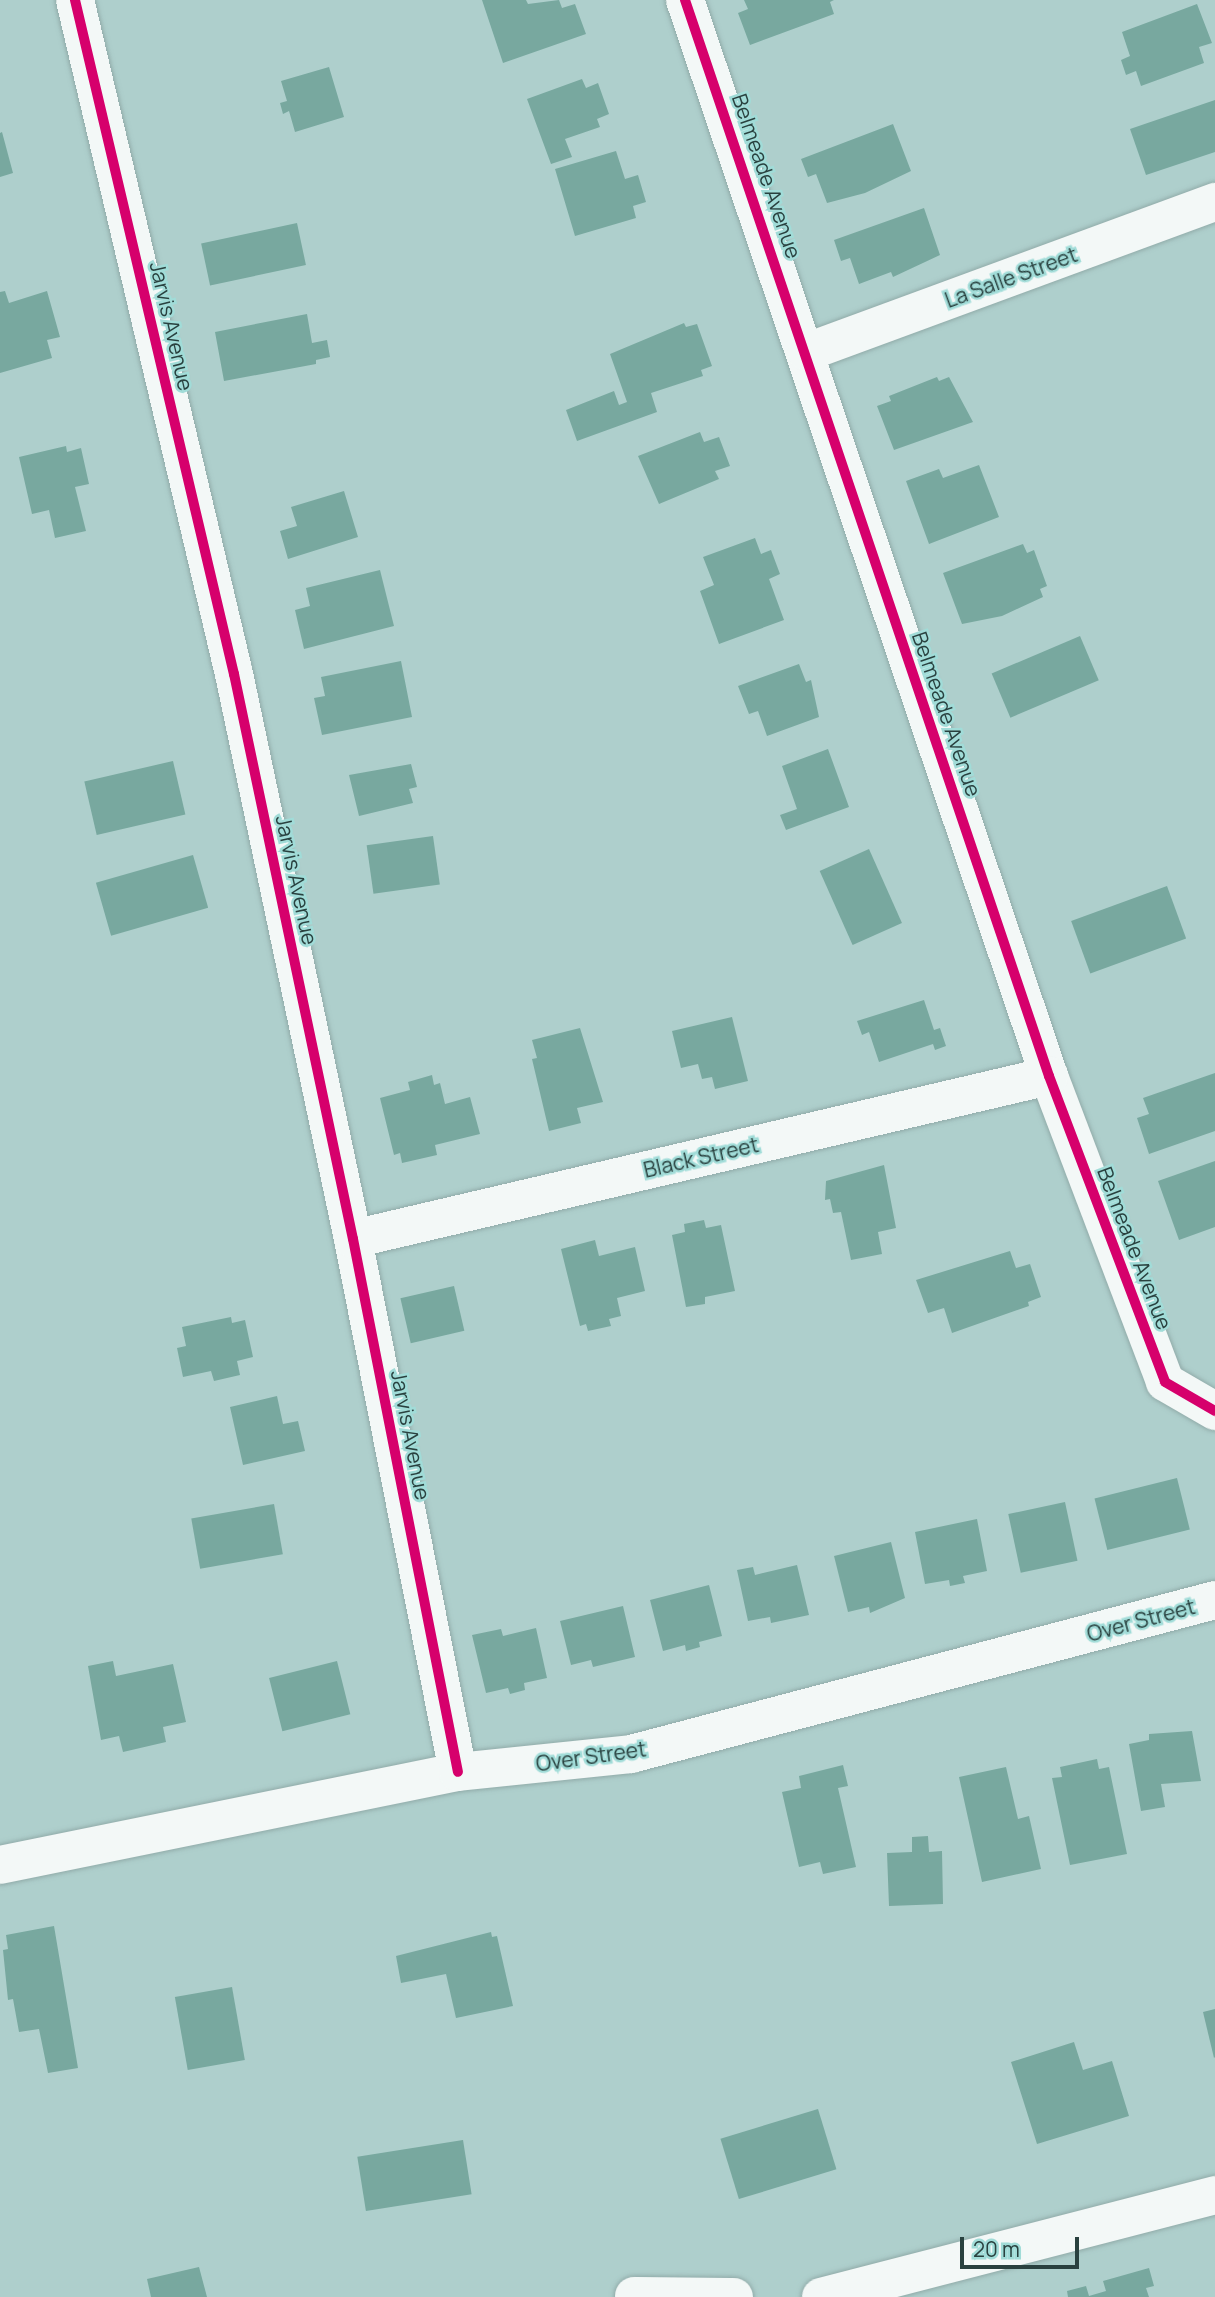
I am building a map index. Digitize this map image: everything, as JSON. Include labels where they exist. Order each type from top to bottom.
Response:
[{"type":"street","name":"Jarvis Avenue","points":[[75,0],[234,674],[353,1239],[458,1772]]},
{"type":"street","name":"Belmeade Avenue","points":[[685,0],[807,352],[1049,1076],[1165,1382],[1215,1411]]},
{"type":"street","name":"La Salle Street","points":[[807,352],[1215,202]]},
{"type":"street","name":"Black Street","points":[[353,1239],[1049,1076]]},
{"type":"street","name":"Over Street","points":[[0,1865],[458,1772],[631,1754],[1215,1600]]},
{"type":"street","points":[[821,2297],[1215,2195]]},
{"type":"street","points":[[634,2296],[734,2297]]},
{"type":"building","points":[[482,0],[526,0],[528,4],[559,0],[562,8],[575,4],[586,34],[503,63]]},
{"type":"building","points":[[744,0],[834,0],[830,2],[834,14],[750,45],[738,13],[748,9]]},
{"type":"building","points":[[1197,4],[1212,43],[1199,47],[1204,63],[1141,86],[1136,71],[1126,75],[1121,60],[1130,56],[1122,32]]},
{"type":"building","points":[[329,67],[344,117],[295,132],[289,111],[283,114],[280,103],[287,101],[281,81]]},
{"type":"building","points":[[582,79],[586,88],[598,83],[609,114],[597,119],[600,127],[565,139],[572,157],[551,164],[527,99]]},
{"type":"building","points":[[1215,100],[1215,152],[1146,175],[1130,129]]},
{"type":"building","points":[[893,124],[911,171],[865,193],[827,203],[816,174],[808,177],[801,159]]},
{"type":"building","points":[[2,132],[13,173],[0,177],[0,133]]},
{"type":"building","points":[[616,151],[625,179],[638,175],[646,202],[633,206],[636,218],[575,236],[555,169]]},
{"type":"building","points":[[924,208],[940,255],[893,277],[891,272],[859,284],[850,258],[841,261],[834,240]]},
{"type":"building","points":[[297,223],[306,265],[210,285],[201,243]]},
{"type":"building","points":[[5,291],[9,303],[47,291],[60,337],[47,340],[52,358],[0,373],[0,292]]},
{"type":"building","points":[[307,314],[312,343],[327,340],[330,357],[316,360],[316,364],[224,381],[215,332]]},
{"type":"building","points":[[684,323],[686,327],[697,324],[712,366],[701,370],[703,376],[651,393],[657,412],[577,441],[566,410],[614,391],[619,405],[627,402],[610,354]]},
{"type":"building","points":[[937,377],[939,381],[949,377],[973,422],[894,450],[877,406],[891,401],[889,396]]},
{"type":"building","points":[[700,432],[704,442],[719,437],[730,466],[715,471],[719,479],[659,504],[638,456]]},
{"type":"building","points":[[66,446],[67,452],[81,448],[89,484],[75,487],[86,531],[55,538],[49,510],[32,514],[19,457]]},
{"type":"building","points":[[979,465],[999,517],[929,544],[906,481],[939,469],[943,478]]},
{"type":"building","points":[[344,491],[358,537],[288,559],[280,531],[297,526],[291,507]]},
{"type":"building","points":[[755,538],[761,554],[771,550],[780,574],[769,579],[784,620],[719,644],[700,591],[714,585],[703,557]]},
{"type":"building","points":[[1023,544],[1027,553],[1034,550],[1047,586],[1040,589],[1043,597],[1002,616],[962,624],[943,573]]},
{"type":"building","points":[[380,570],[394,626],[304,649],[295,610],[310,606],[306,588]]},
{"type":"building","points":[[1080,636],[1099,680],[1010,718],[992,674]]},
{"type":"building","points":[[401,661],[412,717],[322,735],[314,698],[325,696],[321,677]]},
{"type":"building","points":[[799,664],[806,682],[811,680],[819,717],[767,736],[758,711],[749,714],[738,686]]},
{"type":"building","points":[[828,749],[849,807],[786,830],[780,815],[797,809],[782,766]]},
{"type":"building","points":[[173,761],[185,815],[97,835],[84,781]]},
{"type":"building","points":[[411,764],[417,787],[409,789],[413,803],[359,816],[349,775]]},
{"type":"building","points":[[433,836],[440,885],[373,894],[367,845]]},
{"type":"building","points":[[869,849],[902,923],[853,945],[820,871]]},
{"type":"building","points":[[193,855],[208,908],[111,936],[96,883]]},
{"type":"building","points":[[1167,886],[1186,939],[1090,974],[1071,921]]},
{"type":"building","points":[[924,1000],[934,1030],[940,1028],[946,1046],[935,1050],[933,1044],[879,1062],[869,1032],[862,1035],[857,1021]]},
{"type":"building","points":[[732,1017],[748,1081],[715,1089],[712,1077],[702,1079],[698,1064],[681,1068],[672,1031]]},
{"type":"building","points":[[580,1028],[603,1102],[577,1108],[581,1123],[549,1131],[532,1059],[537,1058],[532,1040]]},
{"type":"building","points":[[1215,1073],[1215,1131],[1149,1154],[1137,1118],[1149,1114],[1143,1098]]},
{"type":"building","points":[[432,1075],[434,1085],[440,1083],[445,1104],[470,1097],[480,1134],[435,1145],[437,1155],[402,1163],[400,1153],[394,1155],[380,1098],[410,1090],[408,1082]]},
{"type":"building","points":[[1215,1161],[1215,1227],[1179,1240],[1158,1181]]},
{"type":"building","points":[[884,1165],[896,1228],[878,1232],[882,1254],[851,1260],[841,1212],[833,1213],[830,1199],[825,1200],[826,1181]]},
{"type":"building","points":[[704,1220],[706,1228],[721,1225],[735,1291],[705,1297],[705,1304],[686,1307],[672,1235],[685,1232],[684,1224]]},
{"type":"building","points":[[595,1240],[599,1256],[635,1247],[645,1291],[617,1298],[621,1316],[609,1319],[611,1326],[588,1331],[586,1324],[580,1326],[561,1249]]},
{"type":"building","points":[[1010,1251],[1016,1268],[1030,1264],[1041,1297],[1028,1302],[1029,1306],[952,1333],[944,1308],[928,1313],[916,1280]]},
{"type":"building","points":[[454,1286],[464,1331],[411,1343],[400,1298]]},
{"type":"building","points":[[231,1317],[232,1323],[245,1320],[253,1357],[237,1361],[240,1375],[214,1381],[211,1371],[183,1377],[177,1348],[186,1346],[182,1327]]},
{"type":"building","points":[[277,1396],[283,1424],[298,1421],[305,1451],[243,1465],[230,1407]]},
{"type":"building","points":[[1177,1478],[1190,1529],[1107,1550],[1095,1499]]},
{"type":"building","points":[[1065,1502],[1077,1561],[1021,1573],[1008,1514]]},
{"type":"building","points":[[274,1504],[283,1554],[200,1569],[191,1519]]},
{"type":"building","points":[[977,1519],[987,1571],[963,1576],[965,1583],[950,1586],[949,1580],[925,1584],[915,1532]]},
{"type":"building","points":[[891,1542],[905,1598],[870,1613],[869,1607],[848,1612],[834,1556]]},
{"type":"building","points":[[797,1565],[809,1615],[771,1623],[770,1617],[748,1621],[737,1570],[753,1567],[755,1575]]},
{"type":"building","points":[[709,1585],[722,1636],[699,1642],[700,1647],[686,1651],[685,1645],[663,1651],[650,1600]]},
{"type":"building","points":[[623,1606],[635,1657],[593,1667],[591,1660],[571,1665],[560,1621]]},
{"type":"building","points":[[536,1628],[547,1678],[524,1683],[525,1690],[510,1694],[508,1688],[486,1693],[472,1635],[501,1629],[503,1636]]},
{"type":"building","points":[[113,1661],[116,1676],[173,1664],[186,1722],[163,1727],[166,1742],[123,1752],[119,1736],[101,1740],[88,1666]]},
{"type":"building","points":[[337,1661],[350,1714],[282,1731],[269,1678]]},
{"type":"building","points":[[1192,1731],[1201,1781],[1161,1784],[1165,1807],[1141,1811],[1129,1744],[1149,1740],[1149,1734]]},
{"type":"building","points":[[1097,1759],[1099,1769],[1109,1767],[1127,1854],[1070,1865],[1052,1778],[1062,1777],[1060,1767]]},
{"type":"building","points":[[843,1765],[848,1786],[838,1788],[856,1867],[823,1874],[820,1862],[799,1867],[782,1792],[801,1788],[799,1776]]},
{"type":"building","points":[[1006,1767],[1018,1819],[1029,1816],[1041,1869],[982,1882],[959,1777]]},
{"type":"building","points":[[928,1836],[929,1852],[942,1851],[943,1904],[889,1906],[887,1853],[912,1852],[912,1837]]},
{"type":"building","points":[[54,1926],[78,2068],[48,2073],[39,2029],[19,2032],[13,1999],[8,2000],[3,1950],[8,1949],[6,1935]]},
{"type":"building","points":[[491,1932],[492,1937],[497,1936],[513,2006],[456,2018],[446,1974],[401,1983],[396,1956]]},
{"type":"building","points":[[232,1987],[245,2060],[188,2070],[175,1997]]},
{"type":"building","points":[[1215,2009],[1215,2057],[1214,2058],[1203,2012]]},
{"type":"building","points":[[1074,2042],[1083,2070],[1112,2061],[1129,2116],[1037,2144],[1011,2062]]},
{"type":"building","points":[[818,2109],[836,2169],[739,2199],[720,2139]]},
{"type":"building","points":[[463,2140],[472,2194],[366,2211],[357,2157]]},
{"type":"building","points":[[199,2267],[207,2297],[151,2297],[147,2279]]},
{"type":"building","points":[[1149,2268],[1154,2286],[1146,2288],[1149,2297],[1068,2297],[1067,2291],[1086,2286],[1089,2296],[1106,2291],[1103,2281]]},
{"type":"cycle path","points":[[75,0],[234,674],[353,1239],[458,1772]]},
{"type":"cycle path","points":[[685,0],[1049,1076],[1165,1382],[1215,1411]]}]
